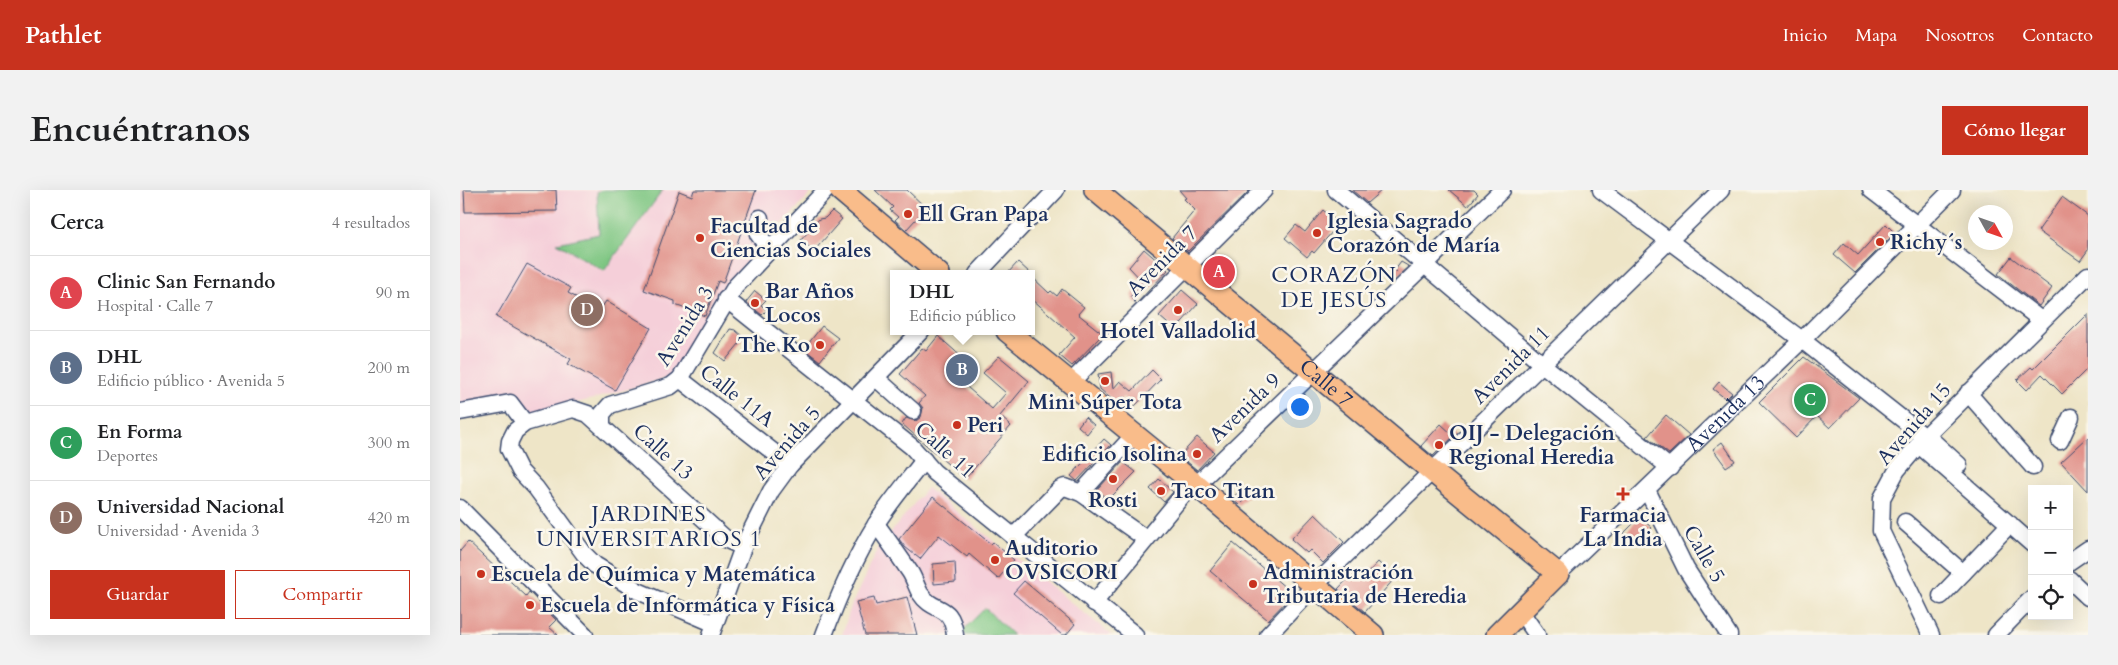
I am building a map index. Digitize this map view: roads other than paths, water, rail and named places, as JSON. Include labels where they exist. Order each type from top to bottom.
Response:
[{"type":"main road","points":[[840,190],[934,270]]},
{"type":"main road","name":"Calle 7","points":[[1094,190],[1558,574]]},
{"type":"main road","points":[[1012,335],[1134,434],[1373,635]]},
{"type":"main road","name":"Avenida 13","points":[[1497,635],[1558,574]]},
{"type":"street","name":"Avenida 3","points":[[602,425],[602,414],[610,405],[671,386],[680,379],[726,299],[826,190]]},
{"type":"street","points":[[981,270],[1056,190]]},
{"type":"street","name":"Avenida 7","points":[[1070,383],[1264,190]]},
{"type":"street","points":[[1336,190],[1542,364],[1670,468]]},
{"type":"street","name":"Avenida 9","points":[[1094,603],[1182,496],[1196,486],[1502,190]]},
{"type":"street","points":[[1600,190],[1802,340],[1924,439],[2028,540]]},
{"type":"street","name":"Avenida 11","points":[[1268,635],[1315,586],[1721,190]]},
{"type":"street","points":[[1871,190],[2041,320]]},
{"type":"street","name":"Avenida 13","points":[[1558,574],[1802,340],[1952,190]]},
{"type":"street","points":[[760,218],[758,234],[770,250]]},
{"type":"street","name":"Avenida 15","points":[[1927,634],[1881,531],[1882,498],[1897,470],[1924,439],[2088,275]]},
{"type":"street","name":"Calle 11","points":[[726,299],[912,447],[934,472],[1135,635]]},
{"type":"street","name":"Avenida 5","points":[[713,630],[743,547],[771,491],[790,466],[917,335]]},
{"type":"street","points":[[876,378],[913,411]]},
{"type":"street","name":"Calle 11A","points":[[680,379],[790,466]]},
{"type":"street","points":[[1968,394],[2033,467]]},
{"type":"street","points":[[460,412],[510,404],[525,423]]},
{"type":"street","points":[[602,425],[588,414],[573,409],[525,423],[515,431],[510,441],[511,456],[520,471],[536,488],[585,555],[595,565],[638,591],[713,630]]},
{"type":"street","points":[[2060,441],[2070,417]]},
{"type":"street","name":"Calle 13","points":[[602,425],[728,540],[743,547]]},
{"type":"street","points":[[1081,493],[1134,434]]},
{"type":"street","points":[[824,635],[846,580],[876,524],[924,460]]},
{"type":"street","points":[[1013,537],[1060,489],[1065,487],[1081,493],[1146,539]]},
{"type":"street","name":"Calle 5","points":[[1647,490],[1686,569],[1729,635]]},
{"type":"street","points":[[460,508],[586,635]]},
{"type":"street","points":[[1941,596],[2006,520]]},
{"type":"street","points":[[1904,522],[1962,573]]},
{"type":"street","points":[[876,524],[912,574],[920,594],[949,614],[953,621],[955,635]]},
{"type":"street","points":[[2073,559],[2088,549]]},
{"type":"street","points":[[2073,584],[2088,597]]},
{"type":"street","points":[[1996,635],[2028,602]]},
{"type":"street","points":[[1522,612],[1537,635]]},
{"type":"place","name":"Ell Gran Papa","points":[[908,214]]},
{"type":"place","name":"Iglesia Sagrado Corazón de María","points":[[1317,233]]},
{"type":"place","name":"Facultad de Ciencias Sociales","points":[[700,238]]},
{"type":"place","name":"Richy´s","points":[[1880,242]]},
{"type":"place","name":"Clinic San Fernando","points":[[1219,272]]},
{"type":"place","name":"Bar Años Locos","points":[[755,303]]},
{"type":"place","name":"Universidad Nacional","points":[[587,310]]},
{"type":"place","name":"Hotel Valladolid","points":[[1178,310]]},
{"type":"place","name":"The Ko","points":[[820,345]]},
{"type":"place","name":"DHL","points":[[962,370]]},
{"type":"place","name":"Mini Súper Tota","points":[[1105,381]]},
{"type":"place","name":"En Forma","points":[[1810,400]]},
{"type":"place","name":"Peri","points":[[957,425]]},
{"type":"place","name":"OIJ - Delegación Regional Heredia","points":[[1439,445]]},
{"type":"place","name":"Edificio Isolina","points":[[1197,454]]},
{"type":"place","name":"Rosti","points":[[1113,479]]},
{"type":"place","name":"Taco Titan","points":[[1161,491]]},
{"type":"place","name":"Farmacia La India","points":[[1623,494]]},
{"type":"place","name":"Auditorio OVSICORI","points":[[995,560]]},
{"type":"place","name":"Escuela de Química y Matemática","points":[[481,574]]},
{"type":"place","name":"Administración Tributaria de Heredia","points":[[1253,584]]},
{"type":"place","name":"Escuela de Informática y Física","points":[[530,605]]},
{"type":"district","name":"CORAZÓN DE JESÚS","points":[[1334,288]]},
{"type":"district","name":"JARDINES UNIVERSITARIOS 1","points":[[649,526]]}]
